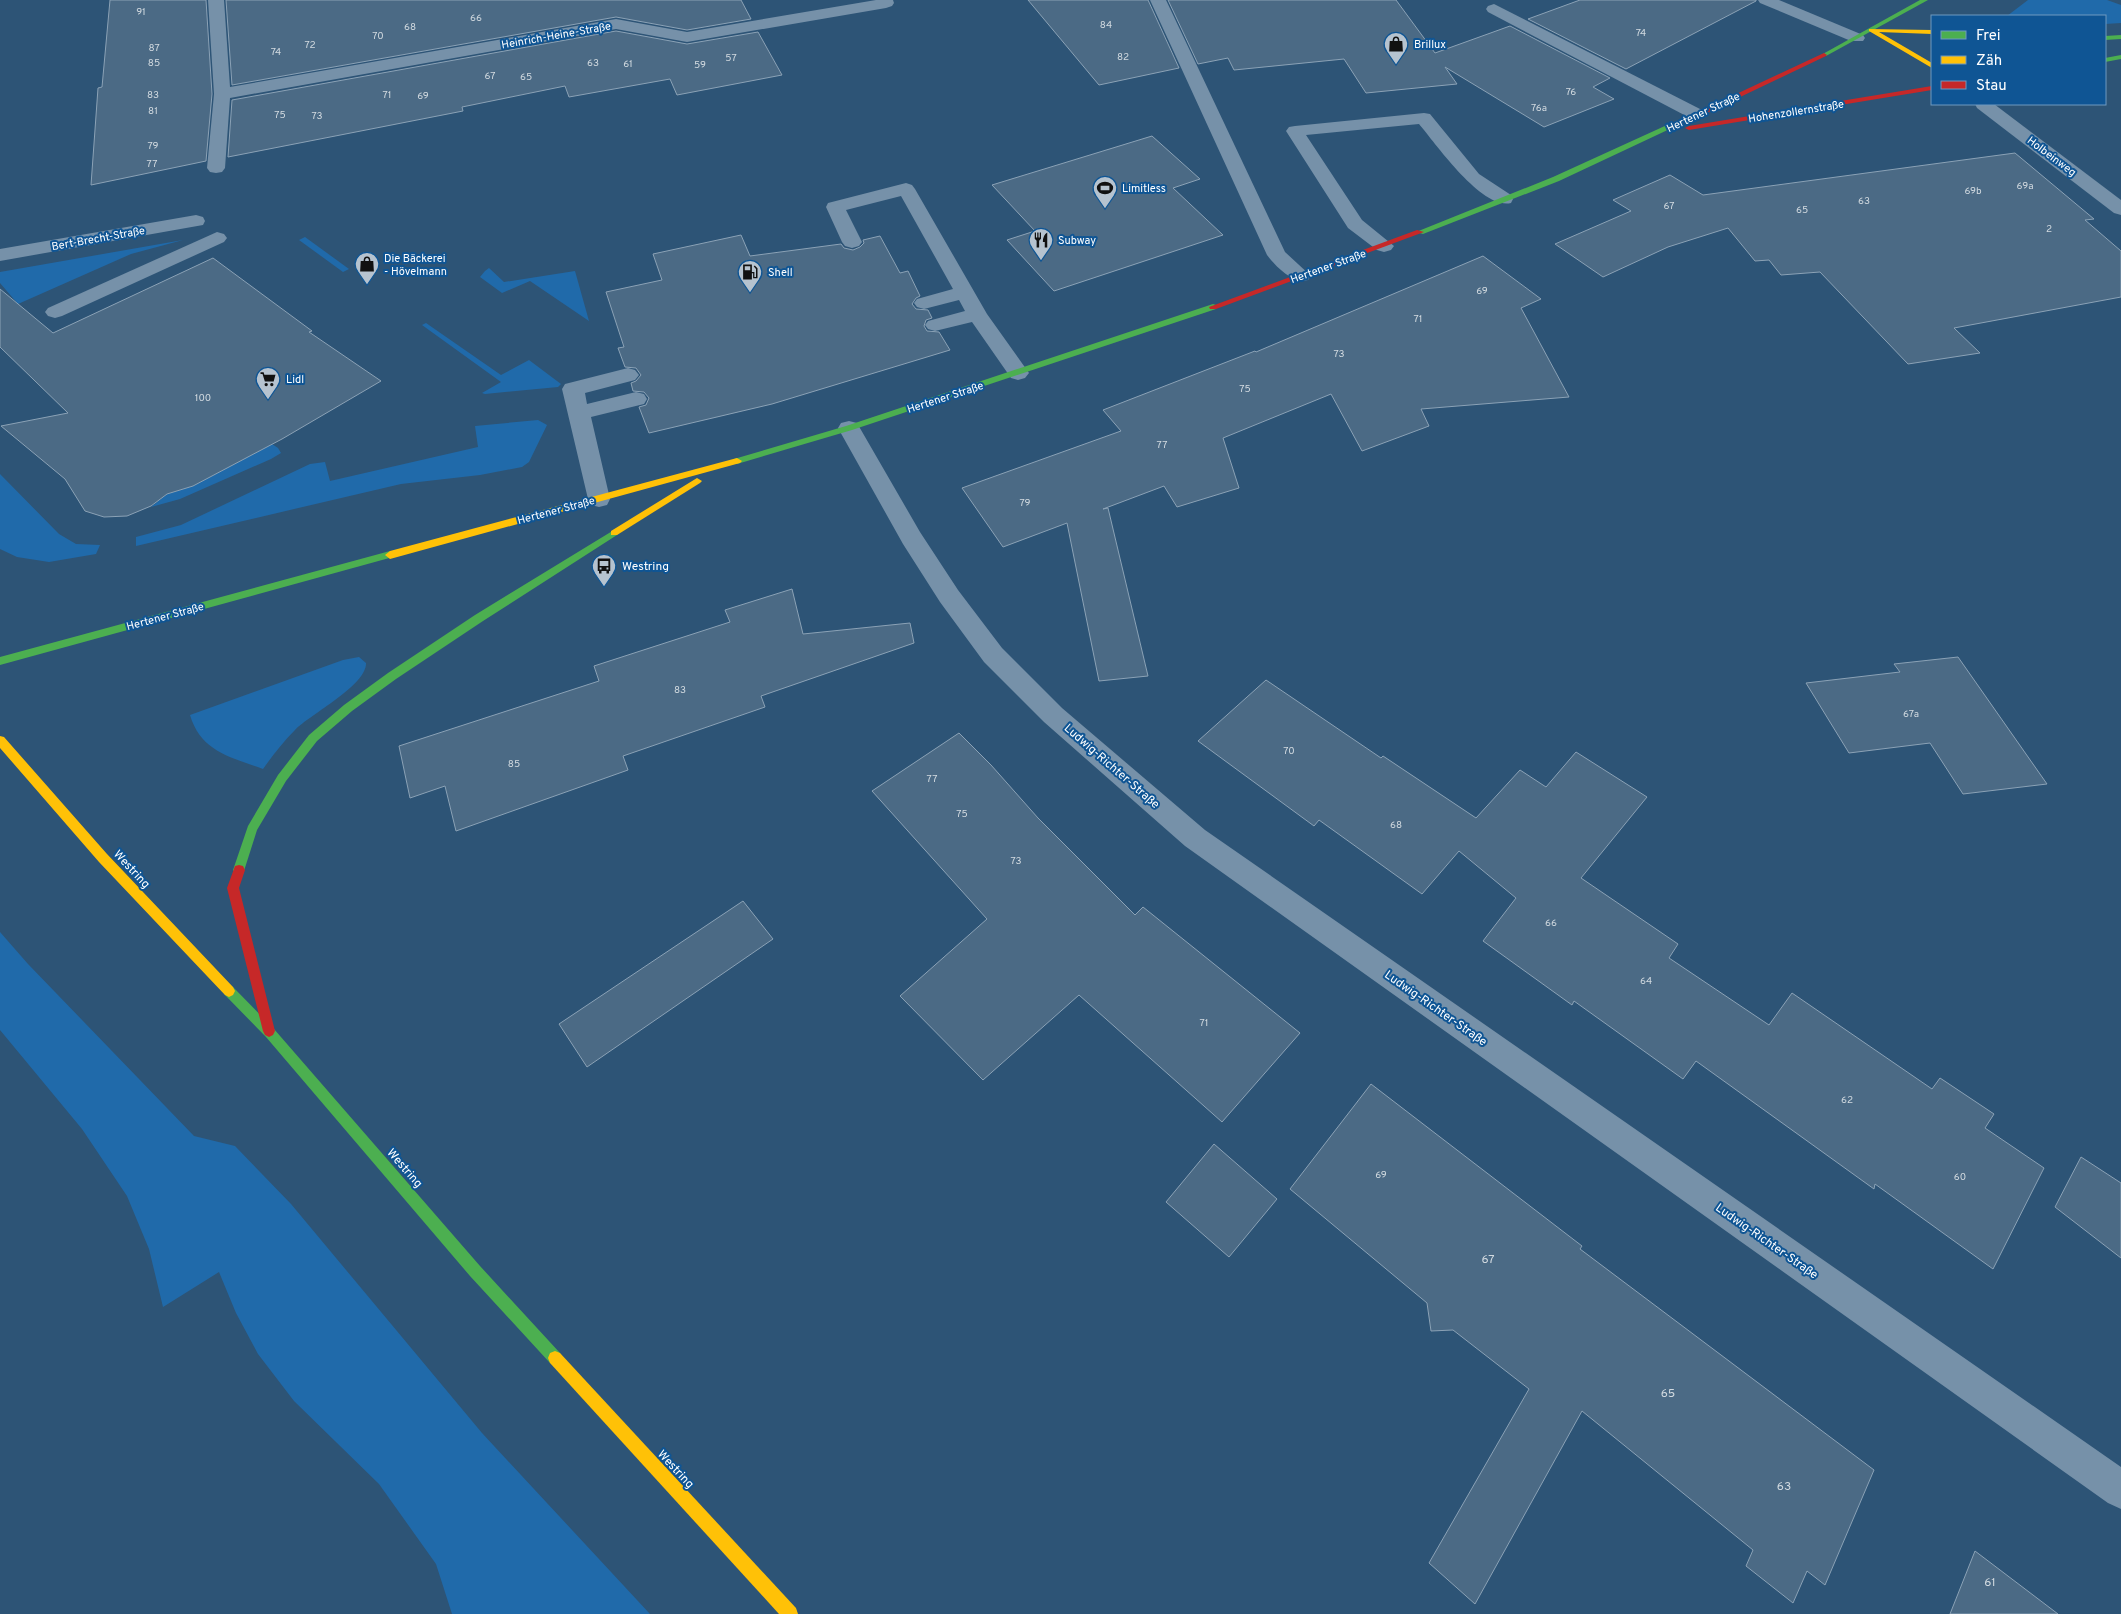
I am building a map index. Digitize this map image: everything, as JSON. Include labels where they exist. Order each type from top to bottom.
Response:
[{"type":"main road","name":"Hertener Straße","points":[[0,661],[721,466],[849,428],[1018,373],[1301,276],[1556,179],[1660,133],[1696,114],[1810,63],[1925,0]]},
{"type":"main road","points":[[1864,34],[1931,32]]},
{"type":"main road","points":[[1864,34],[1931,66]]},
{"type":"main road","points":[[2106,38],[2121,37]]},
{"type":"main road","points":[[2106,60],[2121,58]]},
{"type":"main road","name":"Hohenzollernstraße","points":[[1660,133],[1931,88]]},
{"type":"main road","points":[[270,1033],[233,888],[252,829],[282,778],[313,738],[348,708],[392,676],[479,618],[721,466]]},
{"type":"main road","name":"Westring","points":[[0,740],[156,916],[270,1033],[475,1270],[790,1614]]},
{"type":"street","points":[[216,0],[222,94],[216,168]]},
{"type":"street","name":"Heinrich-Heine-Straße","points":[[222,94],[616,24],[687,37],[886,3],[885,0]]},
{"type":"street","points":[[1158,0],[1277,255],[1301,276]]},
{"type":"street","points":[[1766,0],[1864,34]]},
{"type":"street","points":[[1494,9],[1696,114]]},
{"type":"street","name":"Holbeinweg","points":[[1984,105],[2121,209]]},
{"type":"street","points":[[1384,246],[1355,224],[1295,131],[1424,118],[1473,178],[1504,199]]},
{"type":"street","points":[[852,242],[836,206],[906,189],[977,314],[1018,373]]},
{"type":"street","name":"Bert-Brecht-Straße","points":[[0,255],[196,221]]},
{"type":"street","points":[[55,312],[217,238]]},
{"type":"street","points":[[924,303],[964,292]]},
{"type":"street","points":[[935,325],[977,314]]},
{"type":"street","points":[[599,499],[573,389],[628,375]]},
{"type":"street","points":[[578,413],[636,399]]},
{"type":"street","name":"Ludwig-Richter-Straße","points":[[849,428],[911,538],[949,596],[993,655],[1053,715],[1195,838],[2121,1490]]},
{"type":"shaded area","points":[[2028,0],[2107,0],[2121,5],[2121,23],[2106,24],[2106,15],[2008,15]]},
{"type":"shaded area","points":[[305,237],[349,269],[343,272],[299,240]]},
{"type":"shaded area","points":[[183,240],[131,254],[18,304],[0,283],[0,272]]},
{"type":"shaded area","points":[[489,268],[504,282],[575,271],[589,321],[530,281],[502,293],[480,277]]},
{"type":"shaded area","points":[[426,323],[501,375],[529,360],[561,384],[558,387],[482,393],[501,382],[422,325]]},
{"type":"shaded area","points":[[538,420],[547,425],[529,462],[522,467],[480,475],[401,484],[136,546],[136,537],[181,525],[310,464],[325,462],[330,481],[478,447],[475,426]]},
{"type":"shaded area","points":[[272,444],[281,453],[271,459],[180,499],[151,507],[167,494],[193,486]]},
{"type":"shaded area","points":[[0,474],[59,534],[76,544],[100,545],[96,554],[49,562],[17,557],[0,549]]},
{"type":"shaded area","points":[[359,657],[366,663],[364,672],[358,680],[337,699],[295,730],[263,769],[229,756],[209,745],[195,727],[190,715],[343,660]]},
{"type":"shaded area","points":[[0,932],[28,964],[194,1136],[235,1146],[291,1204],[482,1433],[650,1614],[452,1614],[436,1564],[379,1484],[294,1401],[258,1354],[236,1313],[219,1272],[163,1307],[149,1249],[127,1196],[82,1129],[0,1030]]},
{"type":"building","points":[[110,0],[206,0],[212,94],[206,161],[91,185],[98,88],[102,87]]},
{"type":"building","points":[[226,0],[741,0],[751,19],[687,30],[616,17],[232,85]]},
{"type":"building","points":[[1028,0],[1148,0],[1179,68],[1099,85]]},
{"type":"building","points":[[1168,0],[1396,0],[1435,53],[1510,26],[1610,78],[1593,87],[1614,99],[1544,127],[1445,67],[1457,84],[1366,93],[1344,59],[1234,70],[1228,58],[1198,64]]},
{"type":"building","points":[[1580,0],[1756,1],[1626,69],[1528,19]]},
{"type":"building","points":[[616,31],[687,44],[758,32],[782,75],[677,95],[670,79],[569,97],[565,86],[462,107],[463,111],[228,157],[232,100]]},
{"type":"building","name":"Limitless","points":[[1152,136],[1200,179],[1173,188],[1223,235],[1054,291],[1007,240],[1035,231],[992,185]]},
{"type":"building","points":[[2015,153],[2094,219],[2085,220],[2121,251],[2121,297],[1954,328],[1980,353],[1908,364],[1820,272],[1781,275],[1769,260],[1755,261],[1728,228],[1668,247],[1603,277],[1555,244],[1631,211],[1613,200],[1670,175],[1703,195]]},
{"type":"building","points":[[741,235],[750,256],[841,244],[844,248],[853,250],[864,243],[863,240],[880,236],[900,273],[908,271],[920,296],[912,304],[916,309],[928,310],[932,318],[926,320],[924,326],[927,331],[939,332],[950,350],[772,404],[649,433],[639,407],[646,405],[649,398],[644,392],[633,391],[631,383],[636,381],[641,375],[636,368],[625,367],[618,348],[624,347],[606,292],[662,280],[653,254]]},
{"type":"building","points":[[1483,256],[1541,299],[1521,308],[1569,397],[1421,409],[1429,426],[1362,451],[1331,394],[1223,438],[1239,488],[1177,507],[1164,486],[1103,509],[1108,508],[1148,676],[1099,681],[1067,523],[1003,547],[962,488],[1121,431],[1103,410],[1256,352]]},
{"type":"building","points":[[213,258],[312,331],[309,332],[381,381],[282,439],[193,486],[167,494],[151,506],[127,516],[104,517],[85,511],[65,479],[1,426],[68,413],[0,347],[0,289],[53,333]]},
{"type":"building","points":[[792,589],[803,634],[910,623],[914,643],[761,696],[765,707],[623,756],[628,770],[456,831],[445,786],[410,798],[399,746],[599,681],[594,666],[730,622],[725,610]]},
{"type":"building","points":[[1958,657],[2047,784],[1963,794],[1930,743],[1849,753],[1806,683],[1900,672],[1894,664]]},
{"type":"building","points":[[1266,680],[1381,758],[1383,756],[1476,818],[1520,770],[1546,787],[1576,752],[1647,797],[1581,878],[1678,944],[1669,958],[1769,1025],[1792,993],[1932,1089],[1940,1078],[1994,1114],[1985,1128],[2044,1168],[1993,1269],[1875,1184],[1874,1189],[1696,1061],[1683,1079],[1574,1001],[1572,1005],[1483,941],[1516,898],[1459,851],[1422,894],[1319,820],[1314,826],[1198,741]]},
{"type":"building","points":[[959,733],[991,765],[1038,818],[1135,915],[1143,907],[1300,1033],[1222,1122],[1079,995],[983,1080],[900,996],[987,919],[872,791]]},
{"type":"building","points":[[743,901],[773,939],[587,1067],[559,1024]]},
{"type":"building","points":[[1371,1084],[1582,1246],[1580,1249],[1874,1470],[1825,1585],[1807,1571],[1793,1603],[1746,1566],[1753,1550],[1582,1411],[1475,1604],[1429,1563],[1529,1389],[1453,1330],[1431,1331],[1427,1303],[1290,1189]]},
{"type":"building","points":[[1214,1144],[1277,1199],[1229,1257],[1166,1202]]},
{"type":"building","points":[[2081,1157],[2121,1183],[2121,1258],[2055,1207]]},
{"type":"building","points":[[1975,1551],[2058,1614],[1950,1614]]},
{"type":"traffic: fast","points":[[1824,55],[1925,0]]},
{"type":"traffic: fast","points":[[2106,38],[2121,37]]},
{"type":"traffic: fast","points":[[2106,60],[2121,57]]},
{"type":"traffic: fast","points":[[1420,232],[1556,179],[1670,127]]},
{"type":"traffic: fast","points":[[737,461],[849,428],[1213,307]]},
{"type":"traffic: fast","points":[[239,870],[252,829],[282,778],[313,738],[348,708],[392,676],[479,618],[614,533]]},
{"type":"traffic: fast","points":[[0,661],[390,555]]},
{"type":"traffic: fast","points":[[229,991],[270,1033],[475,1271],[555,1358]]},
{"type":"traffic: slow","points":[[1871,30],[1931,65]]},
{"type":"traffic: slow","points":[[1874,30],[1931,32]]},
{"type":"traffic: slow","points":[[390,555],[737,461]]},
{"type":"traffic: slow","points":[[614,533],[697,481]]},
{"type":"traffic: slow","points":[[0,740],[103,858],[229,991]]},
{"type":"traffic: slow","points":[[555,1358],[790,1614]]},
{"type":"traffic: jam","points":[[1670,127],[1824,55]]},
{"type":"traffic: jam","points":[[1689,128],[1931,88]]},
{"type":"traffic: jam","points":[[1213,307],[1420,232]]},
{"type":"traffic: jam","points":[[239,870],[233,888],[269,1031]]},
{"type":"place","name":"Brillux","points":[[1396,65]]},
{"type":"place","name":"Limitless","points":[[1105,209]]},
{"type":"place","name":"Subway","points":[[1041,261]]},
{"type":"place","name":"Die Bäckerei - Hövelmann","points":[[367,285]]},
{"type":"place","name":"Shell","points":[[750,293]]},
{"type":"place","name":"Lidl","points":[[268,400]]},
{"type":"place","name":"Westring","points":[[604,587]]}]
